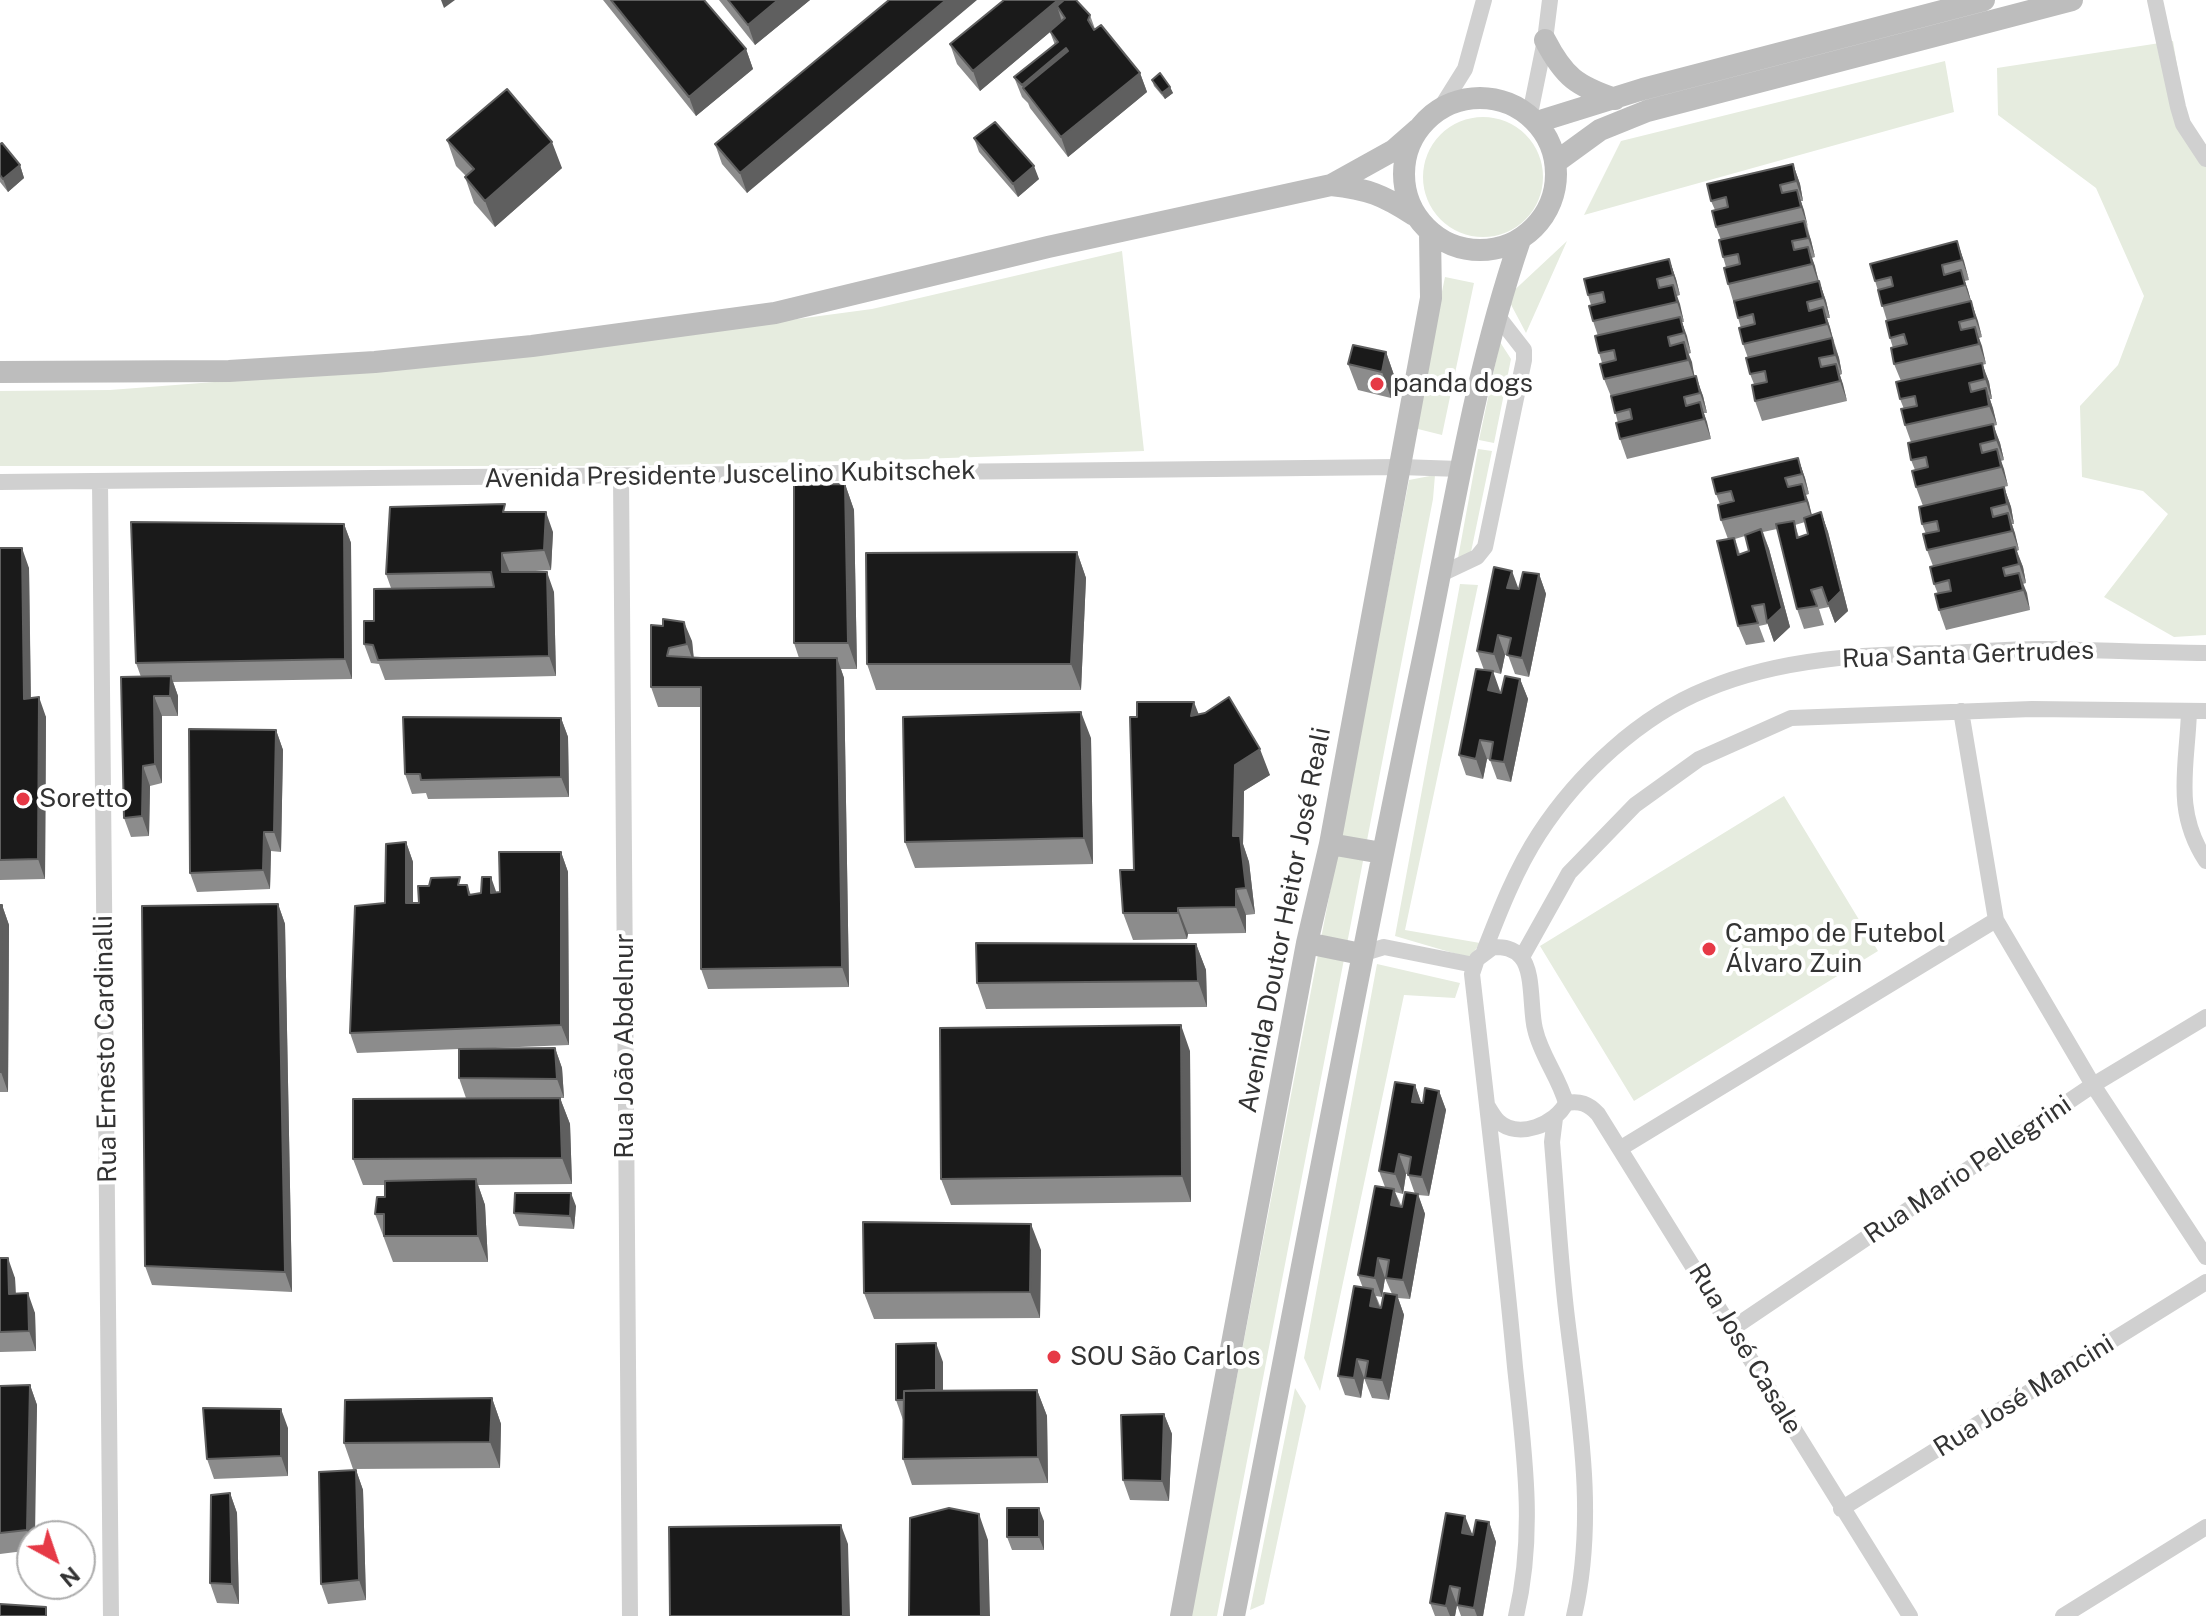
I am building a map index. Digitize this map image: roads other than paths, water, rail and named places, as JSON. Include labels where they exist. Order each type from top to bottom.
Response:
[{"type":"main road","points":[[1534,118],[1984,0]]},
{"type":"main road","points":[[1556,162],[1600,130],[1647,111],[2072,0]]},
{"type":"main road","points":[[1545,40],[1574,82],[1615,99]]},
{"type":"main road","points":[[0,372],[229,371],[375,362],[532,346],[775,313],[1048,247],[1331,185],[1394,150],[1440,109],[1461,100],[1483,98],[1506,102],[1534,118],[1549,141],[1556,162],[1556,185],[1550,206],[1538,226],[1520,240],[1498,249],[1474,251],[1450,246],[1430,233],[1414,215],[1391,201],[1364,189],[1331,185]]},
{"type":"main road","points":[[1414,215],[1406,194],[1403,172],[1408,150],[1418,129]]},
{"type":"main road","name":"Avenida Doutor Heitor José Reali","points":[[1181,1616],[1307,943],[1330,844],[1431,298],[1430,233]]},
{"type":"main road","points":[[1234,1616],[1361,954],[1460,469],[1496,314],[1520,240]]},
{"type":"main road","points":[[1330,844],[1382,853]]},
{"type":"main road","points":[[1307,943],[1361,954]]},
{"type":"street","points":[[1440,109],[1465,69],[1484,0]]},
{"type":"street","points":[[1534,118],[1550,0]]},
{"type":"street","points":[[2155,0],[2180,116],[2206,159]]},
{"type":"street","points":[[1441,574],[1477,557],[1485,547],[1524,360],[1524,350],[1496,314]]},
{"type":"street","name":"Avenida Presidente Juscelino Kubitschek","points":[[0,482],[1400,467],[1460,469]]},
{"type":"street","name":"Rua João Abdelnur","points":[[621,476],[630,1616]]},
{"type":"street","name":"Rua Ernesto Cardinalli","points":[[100,482],[111,1616]]},
{"type":"street","name":"Rua Santa Gertrudes","points":[[1478,960],[1510,887],[1539,834],[1570,792],[1630,735],[1659,714],[1705,689],[1754,672],[1866,654],[2045,649],[2206,653]]},
{"type":"street","points":[[1522,957],[1569,873],[1635,805],[1699,759],[1791,718],[2032,709],[2198,712],[2183,793],[2187,820],[2196,846],[2206,861]]},
{"type":"street","points":[[1961,711],[1996,920],[2093,1085],[2206,1257]]},
{"type":"street","points":[[1621,1148],[1996,920]]},
{"type":"street","points":[[1361,954],[1384,947],[1478,960]]},
{"type":"street","points":[[1487,1105],[1499,1123],[1517,1130],[1555,1118],[1566,1103],[1562,1087],[1543,1055],[1534,1028],[1527,969],[1522,957],[1507,947],[1493,947],[1478,960],[1472,974],[1529,1509],[1521,1595],[1516,1616]]},
{"type":"street","name":"Rua Mario Pellegrini","points":[[1733,1328],[2093,1085],[2206,1017]]},
{"type":"street","name":"Rua José Casale","points":[[1566,1103],[1579,1101],[1591,1106],[1621,1148],[1841,1509],[1910,1616]]},
{"type":"street","points":[[1555,1118],[1552,1142],[1567,1317],[1582,1433],[1584,1520],[1579,1592],[1574,1616]]},
{"type":"street","name":"Rua José Mancini","points":[[1841,1509],[2206,1282]]},
{"type":"street","points":[[2063,1616],[2206,1527]]},
{"type":"place","name":"panda dogs","points":[[1377,384]]},
{"type":"place","name":"Soretto","points":[[23,799]]},
{"type":"place","name":"Campo de Futebol Álvaro Zuin","points":[[1709,949]]},
{"type":"place","name":"SOU São Carlos","points":[[1054,1357]]}]
